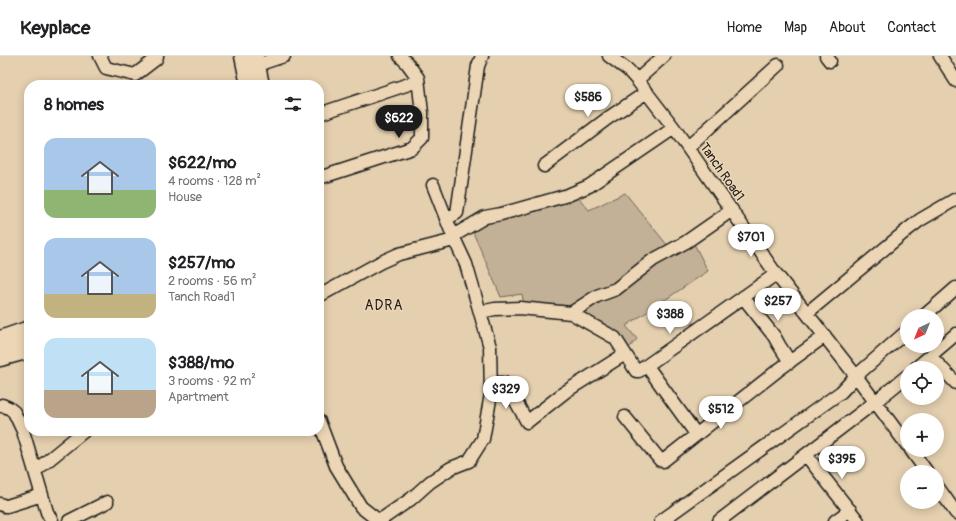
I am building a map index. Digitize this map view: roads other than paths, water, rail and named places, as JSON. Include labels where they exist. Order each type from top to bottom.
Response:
[{"type":"main road","points":[[243,56],[248,80]]},
{"type":"main road","points":[[256,61],[260,80]]},
{"type":"main road","points":[[0,347],[24,339]]},
{"type":"main road","points":[[0,358],[24,351]]},
{"type":"street","points":[[100,56],[106,68],[135,75],[156,59],[156,56]]},
{"type":"street","points":[[256,61],[284,56]]},
{"type":"street","points":[[324,176],[412,148],[422,138],[422,113],[418,78],[400,56]]},
{"type":"street","points":[[446,219],[457,213],[478,66],[482,56]]},
{"type":"street","name":"Tanch Road1","points":[[609,56],[628,70],[647,92],[688,147],[776,274],[856,376],[900,436]]},
{"type":"street","points":[[637,80],[664,56]]},
{"type":"street","points":[[940,56],[956,81]]},
{"type":"street","points":[[688,147],[778,65]]},
{"type":"street","points":[[324,112],[418,81]]},
{"type":"street","points":[[544,166],[608,118],[647,92]]},
{"type":"street","points":[[324,293],[381,262],[399,254],[454,238],[485,217],[568,195],[589,186],[674,128]]},
{"type":"street","points":[[324,434],[336,466],[357,501],[361,507],[380,521],[411,499],[430,482],[451,468],[469,461],[483,439],[491,394],[490,347],[466,264],[433,185]]},
{"type":"street","points":[[807,313],[920,220],[956,199]]},
{"type":"street","points":[[571,313],[597,296],[616,289],[653,260],[686,242],[732,210]]},
{"type":"street","points":[[480,312],[495,309],[520,308],[571,313],[614,338],[636,371],[639,371],[776,274]]},
{"type":"street","points":[[932,309],[956,288]]},
{"type":"street","points":[[743,297],[774,336],[790,362]]},
{"type":"street","points":[[0,337],[24,329]]},
{"type":"street","points":[[924,361],[956,334]]},
{"type":"street","points":[[625,417],[660,460],[663,461],[696,434],[825,336]]},
{"type":"street","points":[[661,521],[841,392],[856,376],[900,337]]},
{"type":"street","points":[[491,384],[504,383],[507,385],[527,422],[565,392],[625,354]]},
{"type":"street","points":[[930,356],[956,383]]},
{"type":"street","points":[[647,366],[696,434]]},
{"type":"street","points":[[726,519],[900,382]]},
{"type":"street","points":[[0,406],[2,405],[14,412],[24,434]]},
{"type":"street","points":[[24,436],[47,512],[52,521]]},
{"type":"street","points":[[35,471],[78,436]]},
{"type":"street","points":[[806,455],[858,521]]},
{"type":"street","points":[[915,457],[922,465]]},
{"type":"street","points":[[0,504],[7,506],[42,495]]},
{"type":"street","points":[[944,496],[956,513]]},
{"type":"street","points":[[69,521],[108,502]]},
{"type":"street","points":[[835,521],[850,510]]},
{"type":"district","name":"ADRA","points":[[384,305]]}]
